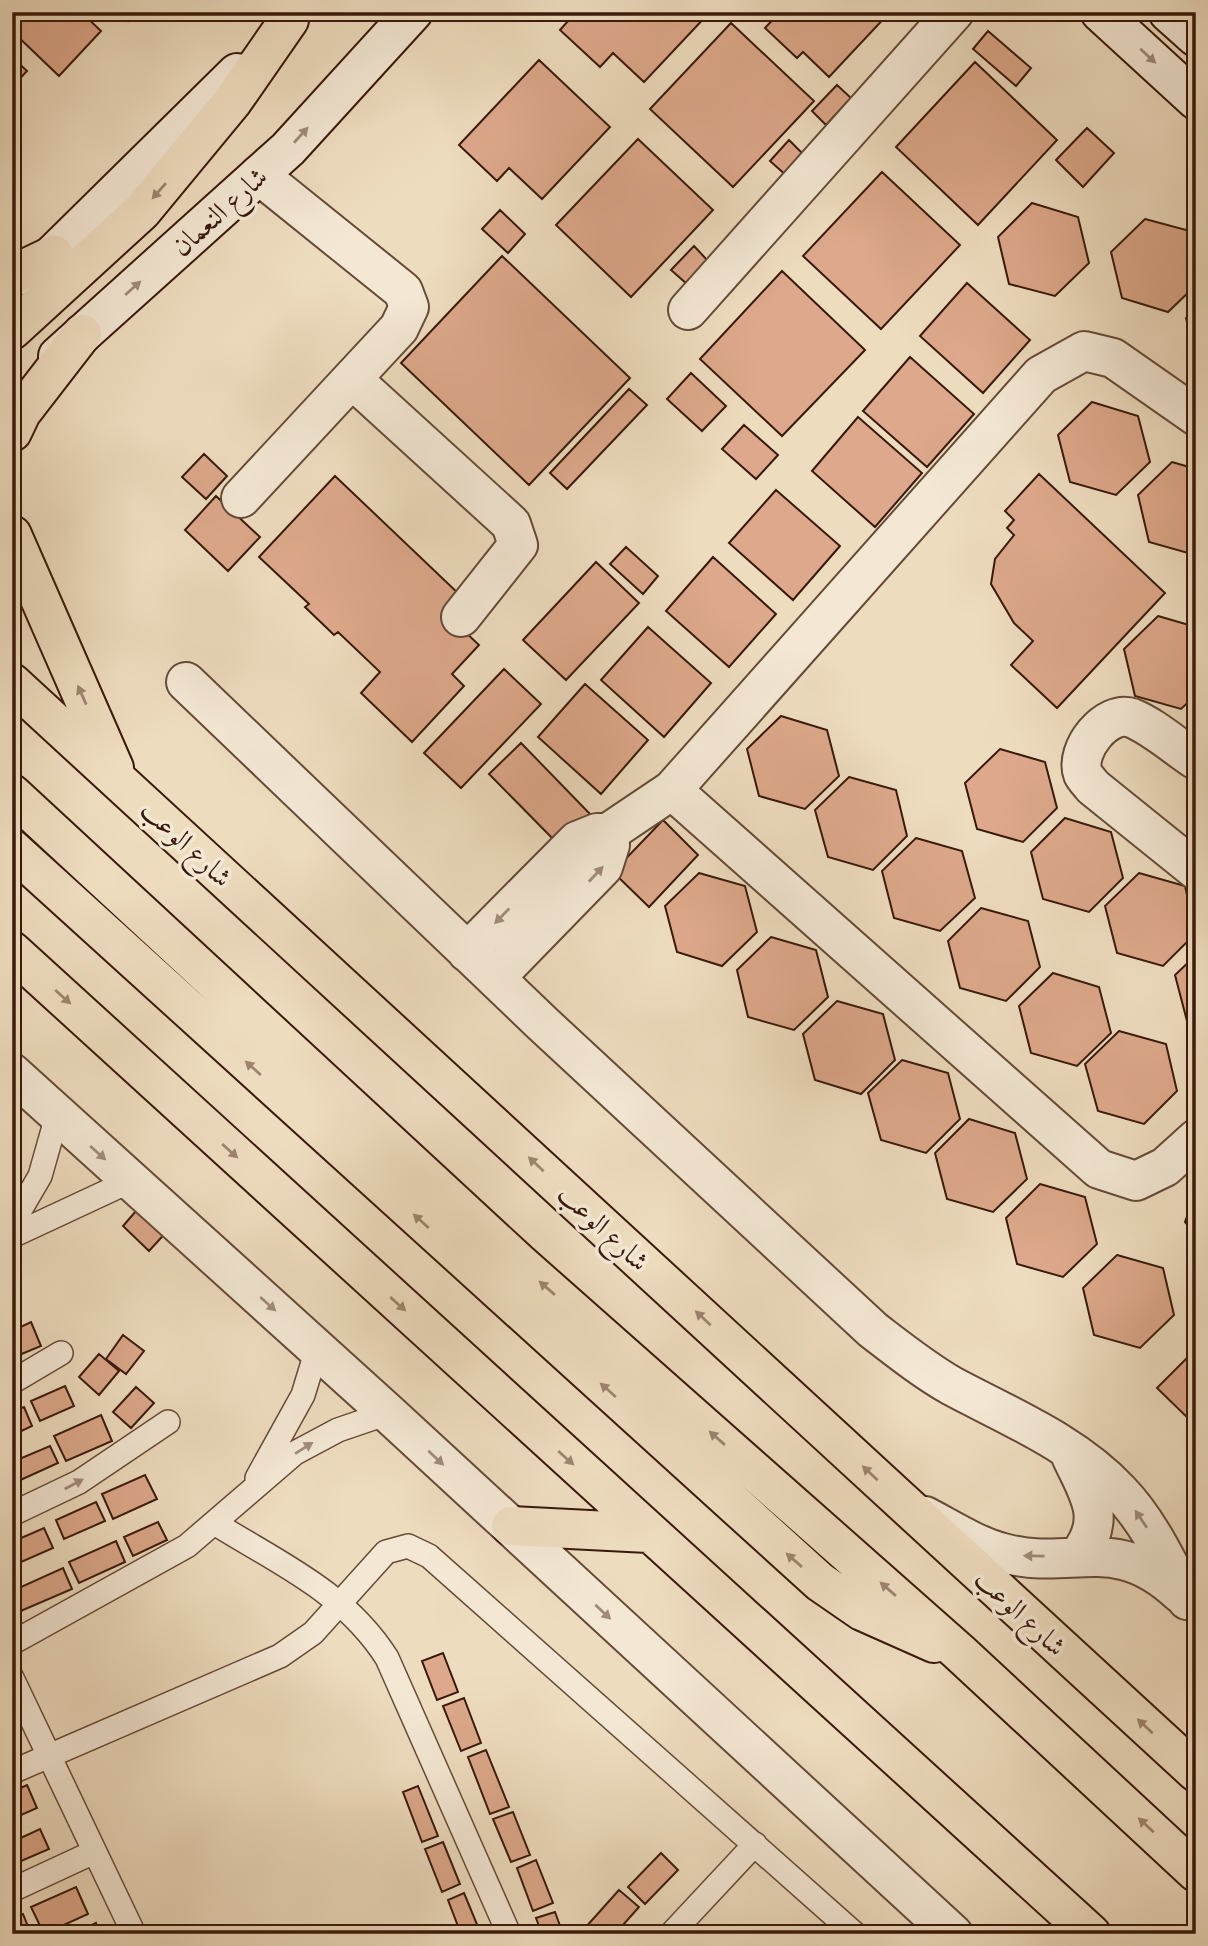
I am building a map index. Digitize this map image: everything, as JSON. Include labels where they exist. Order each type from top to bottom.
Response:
[{"type":"main road","points":[[12,330],[142,211],[232,102],[293,16]]},
{"type":"main road","points":[[12,275],[54,255]]},
{"type":"main road","points":[[12,432],[21,413],[82,334]]},
{"type":"main road","points":[[12,535],[119,779]]},
{"type":"main road","name":"شارع الوعب","points":[[12,682],[1196,1772]]},
{"type":"main road","points":[[12,794],[518,1262],[959,1652],[1196,1872]]},
{"type":"main road","points":[[12,849],[820,1582],[862,1611],[908,1634],[959,1652]]},
{"type":"main road","points":[[12,951],[648,1534],[1091,1934]]},
{"type":"main road","points":[[511,1527],[648,1534]]},
{"type":"street","name":"شارع النعمان","points":[[12,396],[288,149],[413,12]]},
{"type":"street","points":[[688,310],[954,12]]},
{"type":"street","points":[[1100,12],[1196,100]]},
{"type":"street","points":[[1168,12],[1196,37]]},
{"type":"street","points":[[12,293],[54,255],[293,16]]},
{"type":"street","points":[[242,498],[400,328],[409,307],[403,291],[259,175]]},
{"type":"street","points":[[467,952],[577,841],[597,833],[608,833],[672,790],[1041,375],[1084,351],[1113,358],[1196,416]]},
{"type":"street","points":[[352,379],[510,524],[516,534],[518,545],[461,617]]},
{"type":"street","points":[[186,682],[467,952],[873,1330],[925,1369],[1011,1415],[1069,1451],[1119,1490],[1139,1514],[1192,1604]]},
{"type":"street","points":[[1196,760],[1131,718],[1117,717],[1091,737],[1083,756],[1083,773],[1093,787],[1196,870]]},
{"type":"street","points":[[672,790],[1099,1169],[1136,1181],[1165,1167],[1196,1139]]},
{"type":"street","points":[[495,978],[603,867],[610,845],[608,833]]},
{"type":"street","points":[[12,1073],[388,1413],[953,1934]]},
{"type":"street","points":[[1069,1451],[1094,1510],[1095,1526],[1089,1542],[1079,1555]]},
{"type":"street","points":[[905,1505],[1004,1553],[1023,1556],[1110,1556],[1138,1564],[1165,1579],[1192,1604]]},
{"type":"lane","points":[[12,1224],[40,1176],[57,1116]]},
{"type":"lane","points":[[12,1236],[130,1181]]},
{"type":"lane","points":[[250,1490],[303,1395],[317,1349]]},
{"type":"lane","points":[[12,1382],[61,1353]]},
{"type":"lane","points":[[12,1643],[187,1546],[216,1524],[250,1490],[295,1453],[316,1441],[388,1413]]},
{"type":"lane","points":[[12,1514],[79,1482],[168,1422]]},
{"type":"lane","points":[[216,1524],[340,1601],[358,1618],[387,1658],[509,1934]]},
{"type":"lane","points":[[12,1772],[280,1656],[313,1633],[386,1552],[408,1546],[419,1549],[855,1934]]},
{"type":"lane","points":[[12,1678],[134,1934]]},
{"type":"lane","points":[[671,1934],[755,1844]]},
{"type":"lane","points":[[12,1890],[94,1852]]},
{"type":"building","points":[[12,12],[81,12],[101,31],[59,76],[12,31]]},
{"type":"building","points":[[119,12],[136,12],[128,21]]},
{"type":"building","points":[[576,12],[709,13],[644,82],[613,53],[600,67],[560,30]]},
{"type":"building","points":[[780,12],[890,12],[829,77],[803,52],[797,58],[765,28]]},
{"type":"building","points":[[731,23],[814,101],[733,187],[650,109]]},
{"type":"building","points":[[988,31],[1031,68],[1016,86],[973,49]]},
{"type":"building","points":[[12,57],[27,71],[12,87]]},
{"type":"building","points":[[539,60],[610,127],[542,199],[509,168],[497,181],[459,145]]},
{"type":"building","points":[[975,62],[1057,140],[978,225],[896,147]]},
{"type":"building","points":[[837,85],[851,98],[826,125],[812,111]]},
{"type":"building","points":[[1087,128],[1114,153],[1083,187],[1056,160]]},
{"type":"building","points":[[638,139],[713,210],[631,297],[556,225]]},
{"type":"building","points":[[789,140],[806,157],[788,177],[770,161]]},
{"type":"building","points":[[882,172],[960,245],[881,329],[803,256]]},
{"type":"building","points":[[1032,203],[1078,217],[1089,263],[1055,296],[1009,284],[998,237]]},
{"type":"building","points":[[500,210],[525,234],[508,253],[482,229]]},
{"type":"building","points":[[1145,219],[1190,231],[1196,253],[1196,285],[1168,312],[1122,298],[1111,252]]},
{"type":"building","points":[[694,246],[708,261],[687,284],[671,270]]},
{"type":"building","points":[[502,256],[630,378],[529,485],[401,363]]},
{"type":"building","points":[[782,271],[865,350],[782,436],[700,359]]},
{"type":"building","points":[[967,283],[1030,340],[983,393],[920,336]]},
{"type":"building","points":[[1196,308],[1196,357],[1186,318]]},
{"type":"building","points":[[910,357],[974,414],[927,467],[863,411]]},
{"type":"building","points":[[691,373],[726,406],[702,431],[667,399]]},
{"type":"building","points":[[629,389],[647,405],[567,489],[550,473]]},
{"type":"building","points":[[1092,402],[1138,416],[1150,462],[1116,495],[1070,482],[1058,435]]},
{"type":"building","points":[[858,417],[922,473],[875,527],[812,471]]},
{"type":"building","points":[[744,425],[778,455],[756,479],[722,449]]},
{"type":"building","points":[[204,454],[227,476],[206,499],[182,477]]},
{"type":"building","points":[[1172,462],[1196,469],[1195,555],[1149,542],[1138,495]]},
{"type":"building","points":[[1039,474],[1165,593],[1057,708],[1011,665],[1033,641],[1014,623],[991,584],[995,559],[1014,535],[1007,528],[1014,520],[1005,511]]},
{"type":"building","points":[[335,476],[460,595],[444,612],[479,645],[452,674],[464,686],[412,742],[361,693],[380,672],[338,632],[334,635],[305,607],[309,604],[259,557]]},
{"type":"building","points":[[776,490],[840,546],[793,600],[729,543]]},
{"type":"building","points":[[216,496],[260,537],[228,571],[185,530]]},
{"type":"building","points":[[626,547],[658,576],[643,594],[610,564]]},
{"type":"building","points":[[713,557],[776,614],[729,667],[666,611]]},
{"type":"building","points":[[596,562],[639,603],[566,680],[523,640]]},
{"type":"building","points":[[1158,616],[1196,627],[1196,695],[1181,709],[1135,696],[1124,649]]},
{"type":"building","points":[[648,627],[711,683],[664,737],[601,680]]},
{"type":"building","points":[[504,669],[541,704],[461,788],[424,753]]},
{"type":"building","points":[[585,684],[648,740],[601,794],[538,737]]},
{"type":"building","points":[[781,716],[827,730],[839,776],[805,809],[759,796],[747,749]]},
{"type":"building","points":[[521,743],[590,814],[559,845],[489,774]]},
{"type":"building","points":[[1000,749],[1045,762],[1057,808],[1023,842],[977,829],[965,783]]},
{"type":"building","points":[[849,777],[896,790],[907,836],[873,870],[828,857],[815,810]]},
{"type":"building","points":[[1065,818],[1111,832],[1123,878],[1089,912],[1043,899],[1031,852]]},
{"type":"building","points":[[663,820],[698,855],[649,907],[613,872]]},
{"type":"building","points":[[916,838],[962,851],[975,898],[940,931],[894,918],[882,871]]},
{"type":"building","points":[[699,873],[745,886],[757,932],[722,966],[677,952],[665,906]]},
{"type":"building","points":[[1139,873],[1185,886],[1196,933],[1163,966],[1117,953],[1105,906]]},
{"type":"building","points":[[981,908],[1028,921],[1040,967],[1006,1001],[960,988],[948,941]]},
{"type":"building","points":[[771,937],[816,950],[828,997],[794,1030],[748,1017],[737,970]]},
{"type":"building","points":[[1196,955],[1196,1024],[1187,1021],[1175,975]]},
{"type":"building","points":[[1053,973],[1099,987],[1111,1033],[1077,1066],[1031,1053],[1019,1006]]},
{"type":"building","points":[[837,1001],[883,1014],[895,1060],[861,1094],[815,1080],[803,1034]]},
{"type":"building","points":[[1119,1031],[1166,1044],[1177,1091],[1144,1124],[1098,1111],[1085,1064]]},
{"type":"building","points":[[902,1060],[948,1073],[960,1119],[926,1153],[881,1140],[868,1093]]},
{"type":"building","points":[[969,1119],[1015,1133],[1027,1179],[993,1212],[947,1199],[935,1153]]},
{"type":"building","points":[[1040,1184],[1085,1197],[1097,1244],[1063,1277],[1017,1264],[1006,1218]]},
{"type":"building","points":[[1196,1191],[1196,1235],[1185,1222]]},
{"type":"building","points":[[143,1203],[170,1228],[149,1251],[123,1226]]},
{"type":"building","points":[[1117,1255],[1163,1268],[1174,1315],[1140,1348],[1094,1335],[1083,1288]]},
{"type":"building","points":[[31,1322],[41,1346],[12,1358],[12,1331]]},
{"type":"building","points":[[123,1335],[144,1351],[126,1374],[106,1359]]},
{"type":"building","points":[[1196,1349],[1196,1426],[1157,1388]]},
{"type":"building","points":[[99,1354],[119,1371],[99,1395],[79,1377]]},
{"type":"building","points":[[65,1386],[74,1406],[40,1421],[31,1401]]},
{"type":"building","points":[[136,1387],[154,1403],[131,1428],[113,1412]]},
{"type":"building","points":[[24,1407],[32,1426],[17,1433],[12,1412]]},
{"type":"building","points":[[101,1415],[112,1441],[66,1461],[54,1436]]},
{"type":"building","points":[[50,1446],[58,1463],[16,1482],[12,1462]]},
{"type":"building","points":[[145,1475],[157,1499],[113,1519],[102,1494]]},
{"type":"building","points":[[96,1502],[105,1521],[64,1539],[56,1520]]},
{"type":"building","points":[[158,1522],[167,1540],[133,1556],[124,1537]]},
{"type":"building","points":[[44,1528],[53,1548],[12,1566],[12,1542]]},
{"type":"building","points":[[116,1541],[125,1562],[79,1583],[69,1562]]},
{"type":"building","points":[[63,1568],[72,1589],[16,1613],[12,1591]]},
{"type":"building","points":[[443,1653],[458,1692],[437,1700],[422,1661]]},
{"type":"building","points":[[464,1698],[481,1743],[461,1751],[443,1706]]},
{"type":"building","points":[[486,1750],[509,1807],[490,1814],[468,1757]]},
{"type":"building","points":[[27,1785],[37,1808],[12,1819],[12,1792]]},
{"type":"building","points":[[418,1786],[438,1836],[422,1842],[403,1792]]},
{"type":"building","points":[[513,1812],[530,1855],[511,1862],[493,1819]]},
{"type":"building","points":[[40,1829],[49,1849],[12,1865],[12,1842]]},
{"type":"building","points":[[443,1842],[460,1884],[442,1892],[425,1849]]},
{"type":"building","points":[[661,1853],[678,1870],[645,1904],[628,1887]]},
{"type":"building","points":[[536,1860],[553,1903],[533,1911],[517,1868]]},
{"type":"building","points":[[76,1887],[88,1914],[44,1934],[31,1907]]},
{"type":"building","points":[[619,1890],[639,1907],[615,1934],[592,1934],[585,1928]]},
{"type":"building","points":[[464,1893],[481,1934],[461,1934],[448,1900]]},
{"type":"building","points":[[555,1912],[563,1934],[542,1934],[536,1918]]},
{"type":"building","points":[[23,1914],[31,1934],[12,1934],[12,1919]]},
{"type":"building","points":[[96,1923],[100,1934],[73,1934]]}]
